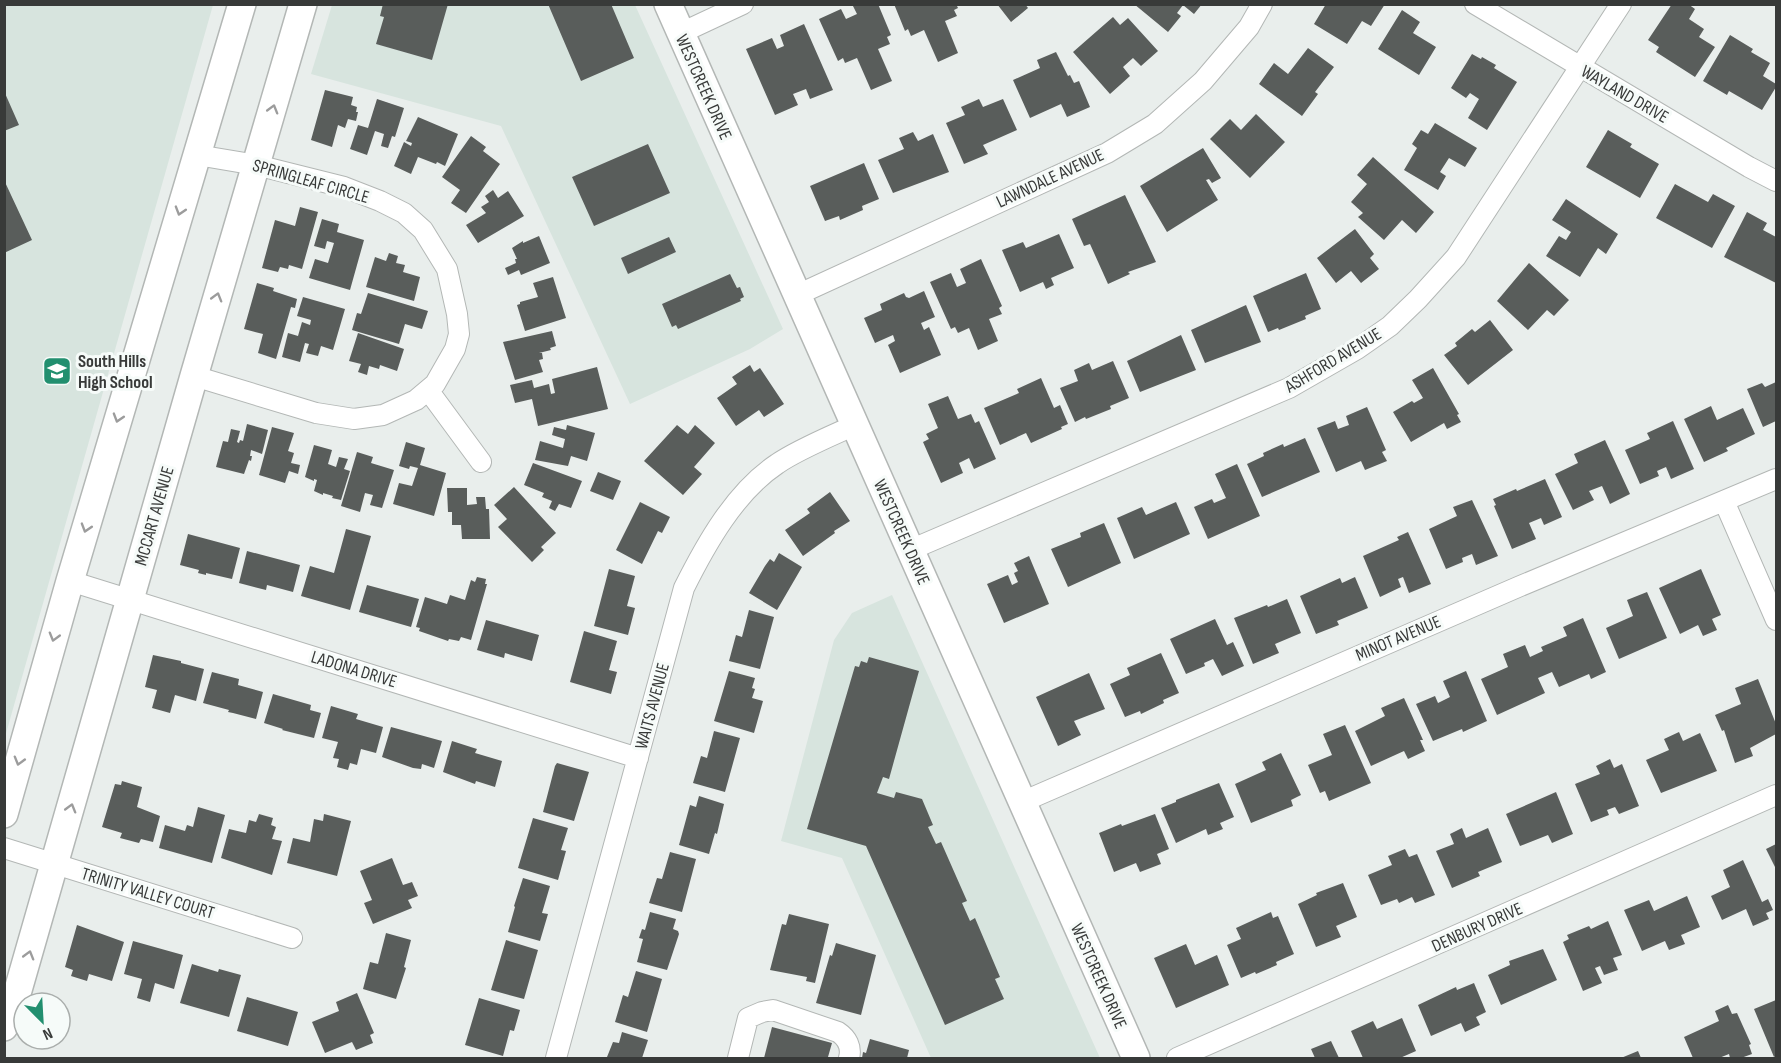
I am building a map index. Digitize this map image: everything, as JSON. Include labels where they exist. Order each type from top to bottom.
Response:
[{"type":"main road","points":[[4,814],[70,580],[242,4]]},
{"type":"main road","name":"MCCART AVENUE","points":[[4,1027],[12,1011],[55,865],[303,4]]},
{"type":"main road","name":"WESTCREEK DRIVE","points":[[668,4],[1136,1059]]},
{"type":"street","points":[[681,33],[743,4]]},
{"type":"street","name":"LAWNDALE AVENUE","points":[[797,295],[1107,153],[1155,124],[1203,81],[1249,27],[1262,4]]},
{"type":"street","name":"WAYLAND DRIVE","points":[[1476,4],[1776,181]]},
{"type":"street","name":"ASHFORD AVENUE","points":[[910,550],[1289,388],[1357,349],[1389,326],[1418,299],[1456,257],[1621,4]]},
{"type":"street","name":"SPRINGLEAF CIRCLE","points":[[194,376],[316,413],[354,419],[383,415],[416,400],[435,384],[455,350],[459,334],[458,314],[447,269],[423,230],[404,213],[344,187],[256,165],[197,155]]},
{"type":"street","points":[[428,390],[481,462]]},
{"type":"street","name":"WAITS AVENUE","points":[[556,1059],[684,588],[702,551],[748,488],[777,464],[855,425]]},
{"type":"street","name":"MINOT AVENUE","points":[[1022,802],[1518,586],[1776,479]]},
{"type":"street","points":[[1724,501],[1776,620]]},
{"type":"street","name":"LADONA DRIVE","points":[[70,580],[638,758]]},
{"type":"street","name":"DENBURY DRIVE","points":[[1177,1059],[1776,795]]},
{"type":"street","name":"TRINITY VALLEY COURT","points":[[4,848],[292,938]]},
{"type":"street","points":[[738,1059],[748,1018],[773,1010],[838,1032],[846,1037],[851,1052],[849,1059]]},
{"type":"shaded area","name":"South Hills High School","points":[[5,5],[213,5],[5,737]]},
{"type":"shaded area","points":[[332,5],[635,5],[783,329],[750,349],[630,404],[501,126],[311,74]]},
{"type":"shaded area","points":[[892,595],[1100,1058],[931,1058],[842,858],[781,841],[834,640],[852,613]]},
{"type":"building","points":[[383,4],[448,4],[432,60],[376,44],[384,17],[380,16]]},
{"type":"building","points":[[548,4],[611,4],[634,58],[581,81]]},
{"type":"building","points":[[852,4],[878,4],[891,35],[887,37],[890,44],[878,49],[892,81],[871,90],[857,58],[845,63],[843,58],[838,61],[819,19],[841,9],[846,19],[857,14]]},
{"type":"building","points":[[894,4],[956,4],[958,8],[954,10],[957,16],[945,21],[958,53],[938,62],[924,30],[911,36],[908,29],[905,31]]},
{"type":"building","points":[[997,4],[1025,4],[1028,8],[1011,22]]},
{"type":"building","points":[[1134,4],[1202,4],[1194,14],[1183,5],[1177,13],[1181,16],[1168,32]]},
{"type":"building","points":[[1326,4],[1385,4],[1371,26],[1362,21],[1347,44],[1314,24]]},
{"type":"building","points":[[1672,4],[1688,4],[1695,9],[1689,19],[1704,29],[1699,37],[1715,47],[1695,77],[1656,52],[1659,47],[1648,40]]},
{"type":"building","points":[[1402,10],[1420,22],[1413,33],[1436,47],[1419,75],[1378,49]]},
{"type":"building","points":[[1113,17],[1120,25],[1128,18],[1158,51],[1141,66],[1133,58],[1123,67],[1130,76],[1110,94],[1073,52]]},
{"type":"building","points":[[804,24],[833,90],[810,99],[806,89],[793,94],[798,105],[775,115],[746,49],[772,38],[777,49],[784,46],[780,35]]},
{"type":"building","points":[[1730,35],[1753,49],[1751,52],[1770,63],[1763,76],[1776,84],[1776,87],[1762,110],[1729,91],[1727,95],[1703,81]]},
{"type":"building","points":[[1308,48],[1334,67],[1315,92],[1318,94],[1302,116],[1259,84],[1274,63],[1288,74]]},
{"type":"building","points":[[1056,52],[1068,76],[1070,75],[1074,83],[1079,81],[1090,107],[1067,117],[1061,104],[1030,118],[1013,80],[1040,68],[1037,60]]},
{"type":"building","points":[[1472,54],[1496,65],[1494,68],[1517,82],[1487,130],[1468,118],[1479,99],[1470,93],[1466,98],[1451,88]]},
{"type":"building","points":[[325,90],[353,97],[351,105],[357,107],[356,112],[358,112],[356,121],[348,119],[345,128],[338,125],[332,147],[311,140]]},
{"type":"building","points":[[4,91],[19,125],[4,131]]},
{"type":"building","points":[[377,99],[404,108],[395,137],[392,136],[388,148],[381,146],[384,134],[375,131],[367,155],[350,149],[358,125],[368,128]]},
{"type":"building","points":[[979,99],[983,107],[1003,99],[1017,130],[983,145],[988,154],[964,164],[946,123],[965,115],[961,107]]},
{"type":"building","points":[[1256,114],[1285,142],[1250,178],[1210,139],[1230,119],[1241,130]]},
{"type":"building","points":[[418,117],[458,134],[445,166],[418,157],[411,174],[394,166],[404,142],[411,146],[412,143],[406,141]]},
{"type":"building","points":[[1435,123],[1477,148],[1465,167],[1449,158],[1440,172],[1446,176],[1438,190],[1404,170],[1417,148],[1412,144],[1421,130],[1428,134]]},
{"type":"building","points":[[1608,130],[1632,144],[1630,147],[1659,164],[1640,198],[1586,167]]},
{"type":"building","points":[[913,132],[918,141],[933,134],[949,172],[893,193],[878,160],[904,149],[899,138]]},
{"type":"building","points":[[471,136],[486,147],[483,151],[500,164],[466,213],[451,203],[460,190],[442,177]]},
{"type":"building","points":[[648,144],[670,193],[594,226],[572,177]]},
{"type":"building","points":[[1203,148],[1221,178],[1212,183],[1209,179],[1206,180],[1218,200],[1167,232],[1140,186]]},
{"type":"building","points":[[1373,157],[1434,212],[1416,233],[1402,220],[1384,240],[1358,217],[1363,213],[1351,202],[1367,184],[1357,175]]},
{"type":"building","points":[[864,163],[879,199],[862,206],[863,210],[840,220],[839,216],[825,221],[810,186]]},
{"type":"building","points":[[4,180],[32,240],[4,253]]},
{"type":"building","points":[[1675,184],[1708,202],[1713,194],[1735,206],[1712,248],[1656,218]]},
{"type":"building","points":[[493,190],[498,198],[508,191],[524,216],[478,243],[466,225],[486,213],[481,207],[489,202],[485,196]]},
{"type":"building","points":[[1125,195],[1156,262],[1128,272],[1130,274],[1108,284],[1090,244],[1084,246],[1072,219]]},
{"type":"building","points":[[1566,199],[1618,234],[1606,254],[1598,248],[1580,277],[1546,256],[1559,236],[1566,240],[1571,232],[1552,220]]},
{"type":"building","points":[[300,207],[318,212],[302,269],[289,265],[288,269],[280,267],[278,272],[262,268],[275,220],[295,226]]},
{"type":"building","points":[[1747,212],[1767,223],[1763,230],[1776,237],[1776,283],[1724,257]]},
{"type":"building","points":[[322,219],[339,224],[337,232],[364,240],[350,290],[309,278],[315,259],[328,263],[334,243],[327,241],[325,249],[314,246]]},
{"type":"building","points":[[1355,229],[1374,254],[1370,258],[1379,269],[1361,283],[1351,271],[1336,283],[1317,258]]},
{"type":"building","points":[[1059,234],[1074,268],[1051,278],[1054,285],[1046,289],[1043,282],[1020,292],[1002,250],[1023,242],[1026,248]]},
{"type":"building","points":[[539,236],[550,263],[521,275],[519,270],[508,275],[505,268],[516,263],[515,259],[517,259],[512,248],[523,241],[523,243]]},
{"type":"building","points":[[669,237],[676,252],[628,274],[621,258]]},
{"type":"building","points":[[389,253],[398,256],[396,263],[405,265],[403,272],[420,277],[414,301],[366,287],[375,257],[386,261]]},
{"type":"building","points":[[981,259],[1002,306],[999,308],[1002,314],[989,319],[998,341],[978,350],[969,328],[958,333],[955,327],[951,329],[930,282],[951,273],[957,287],[966,283],[960,269]]},
{"type":"building","points":[[1529,263],[1569,300],[1554,316],[1547,310],[1528,330],[1497,301]]},
{"type":"building","points":[[1306,273],[1321,309],[1305,316],[1306,319],[1268,332],[1253,296]]},
{"type":"building","points":[[730,274],[737,288],[740,287],[744,297],[740,299],[741,301],[678,329],[676,325],[672,327],[662,304]]},
{"type":"building","points":[[553,277],[566,318],[525,331],[517,305],[538,297],[533,283]]},
{"type":"building","points":[[257,283],[297,299],[295,308],[291,307],[276,359],[258,353],[263,334],[244,329]]},
{"type":"building","points":[[924,291],[935,317],[921,323],[924,330],[929,327],[941,355],[900,373],[888,345],[895,341],[893,335],[875,343],[864,318],[882,310],[880,304],[904,293],[909,298]]},
{"type":"building","points":[[368,293],[428,311],[422,329],[405,324],[399,344],[352,330],[357,313],[361,314]]},
{"type":"building","points":[[303,297],[345,309],[333,350],[321,346],[318,356],[306,353],[309,344],[305,343],[300,362],[282,357],[288,333],[298,336],[302,322],[310,325],[311,320],[297,316]]},
{"type":"building","points":[[1246,305],[1261,342],[1205,363],[1191,330]]},
{"type":"building","points":[[1490,320],[1513,350],[1468,385],[1444,355],[1457,346],[1455,343],[1472,329],[1475,332]]},
{"type":"building","points":[[552,331],[556,346],[539,353],[542,353],[543,359],[539,360],[543,372],[515,380],[503,342]]},
{"type":"building","points":[[358,333],[404,349],[397,371],[380,365],[379,369],[369,366],[367,375],[358,372],[361,364],[349,361]]},
{"type":"building","points":[[1181,335],[1196,370],[1140,392],[1127,361]]},
{"type":"building","points":[[1113,361],[1129,398],[1110,406],[1111,409],[1075,422],[1060,388],[1078,381],[1074,370],[1089,363],[1092,370]]},
{"type":"building","points":[[750,365],[754,372],[760,368],[784,404],[764,417],[759,410],[736,426],[717,398],[737,384],[732,377]]},
{"type":"building","points":[[597,367],[608,409],[538,426],[532,399],[515,403],[510,385],[532,380],[534,388],[549,384],[551,394],[555,393],[552,379]]},
{"type":"building","points":[[1433,368],[1459,414],[1457,415],[1461,422],[1447,429],[1444,423],[1411,442],[1393,412],[1412,401],[1414,403],[1423,398],[1412,380]]},
{"type":"building","points":[[1041,378],[1054,408],[1060,405],[1068,424],[1031,443],[1026,433],[1000,445],[984,408],[1019,393],[1017,389]]},
{"type":"building","points":[[1776,382],[1776,421],[1763,427],[1747,389],[1762,383],[1765,387]]},
{"type":"building","points":[[948,396],[958,419],[971,414],[975,423],[979,421],[996,459],[974,469],[969,458],[959,463],[963,473],[941,483],[923,442],[929,439],[926,434],[938,428],[928,404]]},
{"type":"building","points":[[1711,406],[1717,420],[1743,408],[1755,434],[1726,448],[1728,451],[1704,462],[1684,419]]},
{"type":"building","points":[[1367,407],[1386,450],[1382,452],[1387,461],[1365,470],[1361,461],[1336,472],[1317,428],[1335,421],[1338,429],[1349,425],[1346,416]]},
{"type":"building","points":[[1673,421],[1694,469],[1671,479],[1666,467],[1657,471],[1659,476],[1640,484],[1625,450],[1650,439],[1647,433]]},
{"type":"building","points":[[247,424],[268,430],[262,454],[251,450],[251,461],[249,460],[244,474],[216,467],[223,441],[228,442],[231,429],[240,431],[237,442],[239,443],[240,440],[243,441]]},
{"type":"building","points":[[567,425],[595,433],[587,461],[571,456],[568,466],[535,460],[540,441],[563,448],[565,439],[552,435],[554,427],[566,430]]},
{"type":"building","points":[[677,425],[688,434],[695,425],[715,443],[694,467],[702,474],[683,495],[644,461]]},
{"type":"building","points":[[272,427],[294,433],[288,451],[294,453],[291,463],[300,465],[298,474],[289,471],[285,483],[259,475]]},
{"type":"building","points":[[1305,438],[1320,472],[1262,497],[1247,464],[1264,456],[1263,453],[1283,444],[1284,447]]},
{"type":"building","points":[[1605,440],[1630,494],[1610,504],[1602,486],[1589,491],[1594,500],[1573,510],[1555,474],[1578,463],[1574,454]]},
{"type":"building","points":[[406,442],[425,448],[420,465],[446,473],[434,516],[393,504],[399,483],[412,486],[418,468],[410,466],[409,469],[399,466]]},
{"type":"building","points":[[314,445],[332,450],[328,464],[336,467],[339,457],[348,459],[344,469],[350,471],[341,500],[314,491],[317,480],[305,477]]},
{"type":"building","points":[[357,452],[373,457],[371,463],[394,470],[382,508],[370,505],[373,495],[365,493],[360,512],[341,506]]},
{"type":"building","points":[[533,463],[582,481],[571,508],[559,504],[555,511],[549,508],[552,501],[542,497],[544,493],[524,485]]},
{"type":"building","points":[[1237,464],[1260,516],[1208,539],[1194,507],[1212,499],[1214,503],[1226,498],[1215,474]]},
{"type":"building","points":[[598,472],[621,481],[613,500],[590,491]]},
{"type":"building","points":[[1545,479],[1562,517],[1544,525],[1541,518],[1529,523],[1536,539],[1512,549],[1493,499]]},
{"type":"building","points":[[514,487],[556,533],[541,547],[544,550],[532,562],[498,527],[507,519],[494,505]]},
{"type":"building","points":[[447,488],[467,488],[467,505],[477,504],[476,497],[485,497],[486,509],[489,509],[490,539],[462,539],[461,525],[452,525],[452,512],[448,512]]},
{"type":"building","points":[[830,492],[850,521],[803,556],[785,530],[810,513],[807,509]]},
{"type":"building","points":[[1472,500],[1498,556],[1476,565],[1472,554],[1462,558],[1463,562],[1446,569],[1429,529],[1457,516],[1453,507]]},
{"type":"building","points":[[640,502],[670,517],[662,533],[658,531],[642,564],[616,550]]},
{"type":"building","points":[[1176,502],[1190,534],[1134,559],[1117,518],[1142,507],[1146,515]]},
{"type":"building","points":[[1104,523],[1121,563],[1068,587],[1051,549],[1081,537],[1080,533]]},
{"type":"building","points":[[346,529],[371,536],[350,610],[301,596],[310,566],[334,573]]},
{"type":"building","points":[[1408,532],[1431,584],[1409,593],[1403,577],[1398,579],[1401,587],[1380,597],[1363,556],[1399,540],[1397,537]]},
{"type":"building","points":[[188,534],[240,548],[232,579],[198,573],[199,570],[180,565]]},
{"type":"building","points":[[247,551],[300,565],[293,592],[267,585],[266,590],[239,583]]},
{"type":"building","points":[[779,553],[802,567],[777,610],[749,593],[770,559],[774,562]]},
{"type":"building","points":[[1029,556],[1049,604],[1004,623],[987,584],[1008,575],[1012,585],[1018,582],[1014,573],[1018,571],[1014,563]]},
{"type":"building","points":[[609,569],[635,576],[627,606],[635,608],[628,635],[594,626]]},
{"type":"building","points":[[1701,569],[1721,615],[1712,619],[1717,630],[1703,636],[1698,625],[1680,634],[1659,588]]},
{"type":"building","points":[[477,577],[486,579],[485,584],[487,584],[471,640],[461,637],[459,641],[449,639],[448,641],[419,631],[420,628],[416,627],[425,597],[447,604],[450,595],[465,600],[471,580],[475,582]]},
{"type":"building","points":[[1355,577],[1368,608],[1337,621],[1339,625],[1316,634],[1300,596],[1340,578],[1342,583]]},
{"type":"building","points":[[367,585],[419,599],[411,627],[359,612]]},
{"type":"building","points":[[1647,592],[1667,638],[1619,659],[1606,628],[1633,616],[1627,600]]},
{"type":"building","points":[[1287,599],[1301,633],[1275,644],[1279,653],[1253,664],[1234,618]]},
{"type":"building","points":[[749,610],[774,617],[760,669],[729,661],[736,635],[742,637]]},
{"type":"building","points":[[1583,618],[1606,672],[1591,679],[1589,674],[1559,687],[1552,672],[1538,678],[1545,693],[1497,715],[1481,679],[1508,667],[1503,654],[1525,645],[1530,657],[1543,651],[1541,647],[1567,636],[1563,627]]},
{"type":"building","points":[[1215,619],[1227,645],[1233,642],[1244,666],[1222,676],[1213,659],[1204,663],[1205,666],[1186,674],[1170,639]]},
{"type":"building","points":[[486,620],[539,635],[532,661],[505,653],[504,658],[477,650]]},
{"type":"building","points":[[584,631],[617,641],[609,670],[617,672],[611,694],[570,682]]},
{"type":"building","points":[[1161,653],[1179,693],[1141,714],[1140,711],[1125,717],[1110,684],[1130,675],[1127,668]]},
{"type":"building","points":[[153,655],[204,669],[196,701],[175,695],[170,713],[152,708],[157,690],[145,687]]},
{"type":"building","points":[[869,657],[919,671],[889,779],[883,777],[877,793],[894,798],[896,792],[922,799],[933,825],[928,827],[936,844],[941,842],[967,901],[962,903],[970,921],[975,918],[1000,977],[995,979],[1004,999],[945,1025],[866,846],[807,829],[855,666],[859,667],[861,661],[867,663]]},
{"type":"building","points":[[729,671],[755,678],[752,698],[763,701],[754,733],[714,721]]},
{"type":"building","points":[[1466,671],[1487,721],[1463,732],[1462,729],[1433,741],[1416,704],[1435,696],[1438,703],[1450,697],[1443,681]]},
{"type":"building","points":[[212,672],[239,679],[238,685],[263,692],[256,719],[203,703]]},
{"type":"building","points":[[1089,673],[1105,709],[1074,721],[1081,735],[1058,746],[1036,697]]},
{"type":"building","points":[[1758,679],[1776,724],[1776,734],[1750,748],[1753,756],[1735,763],[1724,730],[1722,731],[1715,715],[1741,704],[1735,688]]},
{"type":"building","points":[[273,694],[311,705],[310,710],[321,713],[314,738],[264,723]]},
{"type":"building","points":[[1404,698],[1423,740],[1420,740],[1425,751],[1408,759],[1404,751],[1371,766],[1355,731],[1385,716],[1381,708]]},
{"type":"building","points":[[331,706],[358,714],[356,719],[383,727],[376,753],[361,749],[357,765],[350,763],[348,770],[337,767],[339,759],[333,758],[338,742],[322,738]]},
{"type":"building","points":[[1345,725],[1371,783],[1329,801],[1325,791],[1320,793],[1308,765],[1332,755],[1323,734]]},
{"type":"building","points":[[391,727],[442,741],[434,768],[422,764],[421,769],[413,768],[382,757]]},
{"type":"building","points":[[714,731],[740,738],[725,792],[693,783],[701,756],[707,758]]},
{"type":"building","points":[[1679,732],[1683,741],[1700,733],[1717,771],[1661,793],[1646,760],[1669,750],[1664,739]]},
{"type":"building","points":[[452,741],[477,749],[475,753],[502,761],[495,787],[476,781],[475,784],[443,772]]},
{"type":"building","points":[[1281,753],[1301,795],[1291,800],[1293,806],[1251,823],[1235,784],[1266,770],[1262,762]]},
{"type":"building","points":[[1610,759],[1614,768],[1622,764],[1639,806],[1619,814],[1615,807],[1607,810],[1609,815],[1591,822],[1575,784],[1600,774],[1596,766]]},
{"type":"building","points":[[557,763],[589,772],[574,821],[543,812]]},
{"type":"building","points":[[122,781],[142,787],[137,807],[160,816],[153,842],[141,839],[139,843],[120,838],[122,833],[102,827],[115,784],[121,785]]},
{"type":"building","points":[[1219,783],[1234,817],[1220,823],[1223,829],[1208,835],[1206,829],[1176,843],[1161,808]]},
{"type":"building","points":[[1556,792],[1573,834],[1552,843],[1548,835],[1520,846],[1506,814]]},
{"type":"building","points":[[699,796],[724,804],[717,834],[715,833],[709,854],[679,845],[690,805],[696,807]]},
{"type":"building","points":[[198,807],[225,815],[212,863],[159,848],[165,825],[185,831],[187,825],[193,827]]},
{"type":"building","points":[[259,814],[273,818],[271,825],[276,827],[272,839],[282,841],[272,875],[221,858],[229,829],[246,833],[249,820],[256,822]]},
{"type":"building","points":[[324,814],[351,821],[337,876],[287,863],[293,838],[310,842],[314,819],[323,821]]},
{"type":"building","points":[[1155,814],[1169,849],[1157,854],[1161,864],[1140,872],[1136,863],[1114,872],[1099,833]]},
{"type":"building","points":[[533,818],[568,828],[561,850],[566,851],[558,880],[518,868]]},
{"type":"building","points":[[1462,828],[1466,838],[1488,828],[1502,862],[1478,872],[1480,876],[1452,888],[1436,851],[1454,844],[1450,834]]},
{"type":"building","points":[[1776,844],[1776,869],[1766,849]]},
{"type":"building","points":[[1405,849],[1409,857],[1417,854],[1435,895],[1415,903],[1412,897],[1399,903],[1397,899],[1381,905],[1368,875],[1392,865],[1388,856]]},
{"type":"building","points":[[670,852],[696,859],[682,912],[649,903],[657,878],[662,879]]},
{"type":"building","points":[[392,858],[403,885],[412,882],[418,896],[408,900],[412,908],[373,924],[364,903],[372,900],[360,871]]},
{"type":"building","points":[[1743,860],[1762,902],[1768,899],[1773,910],[1766,913],[1769,919],[1753,926],[1746,909],[1722,920],[1711,896],[1730,887],[1723,870]]},
{"type":"building","points":[[523,878],[550,886],[542,913],[548,914],[540,941],[508,932]]},
{"type":"building","points":[[1343,883],[1357,917],[1336,926],[1341,937],[1316,947],[1298,904],[1317,895],[1316,893]]},
{"type":"building","points":[[1687,896],[1700,927],[1681,935],[1685,944],[1669,950],[1665,941],[1642,951],[1624,910],[1649,900],[1654,911]]},
{"type":"building","points":[[650,912],[676,919],[673,929],[679,934],[667,970],[637,962],[643,939],[639,938],[642,929],[645,930]]},
{"type":"building","points":[[1271,912],[1273,918],[1278,916],[1294,954],[1276,962],[1277,965],[1241,978],[1227,945],[1241,939],[1236,928]]},
{"type":"building","points":[[789,914],[829,924],[815,983],[806,981],[807,977],[770,970],[782,924],[786,925]]},
{"type":"building","points":[[1608,921],[1622,955],[1613,958],[1618,970],[1604,975],[1600,966],[1595,968],[1602,983],[1583,991],[1563,942],[1569,939],[1567,935],[1589,926],[1591,929]]},
{"type":"building","points":[[77,925],[124,942],[112,981],[89,974],[87,981],[71,976],[73,970],[65,967]]},
{"type":"building","points":[[386,933],[411,940],[404,967],[406,968],[396,999],[363,989],[370,962],[378,964]]},
{"type":"building","points":[[506,940],[538,950],[524,999],[491,990]]},
{"type":"building","points":[[133,941],[183,955],[174,989],[155,983],[150,1002],[137,998],[142,979],[124,974]]},
{"type":"building","points":[[836,943],[876,955],[861,1015],[816,1003],[830,955],[832,956]]},
{"type":"building","points":[[1186,944],[1195,965],[1217,955],[1229,985],[1176,1008],[1154,958]]},
{"type":"building","points":[[1543,949],[1557,980],[1501,1005],[1488,975],[1510,965],[1509,961]]},
{"type":"building","points":[[192,964],[218,972],[219,969],[241,975],[229,1017],[180,1003]]},
{"type":"building","points":[[636,971],[662,979],[647,1032],[615,1022],[623,995],[628,997]]},
{"type":"building","points":[[1474,983],[1486,1012],[1476,1017],[1480,1025],[1465,1032],[1461,1023],[1431,1036],[1418,1005],[1456,987],[1457,990]]},
{"type":"building","points":[[357,993],[374,1033],[370,1035],[373,1043],[356,1050],[352,1042],[325,1053],[312,1022],[339,1011],[336,1002]]},
{"type":"building","points":[[247,997],[298,1012],[288,1046],[237,1031]]},
{"type":"building","points":[[479,998],[520,1010],[514,1031],[510,1030],[503,1056],[465,1045]]},
{"type":"building","points":[[1776,1000],[1776,1056],[1774,1057],[1754,1009]]},
{"type":"building","points":[[1728,1005],[1732,1014],[1737,1013],[1751,1044],[1749,1045],[1752,1054],[1741,1058],[1730,1058],[1729,1054],[1719,1058],[1693,1058],[1684,1037],[1719,1021],[1715,1011]]},
{"type":"building","points":[[1402,1018],[1416,1051],[1400,1058],[1363,1058],[1351,1031],[1373,1021],[1377,1029]]},
{"type":"building","points":[[772,1027],[832,1043],[828,1057],[764,1058]]},
{"type":"building","points":[[622,1032],[648,1040],[642,1058],[607,1057],[613,1042],[619,1043]]},
{"type":"building","points":[[870,1039],[909,1050],[907,1058],[862,1058]]},
{"type":"building","points":[[1331,1041],[1339,1058],[1315,1058],[1311,1049]]},
{"type":"building","points":[[1638,1051],[1641,1058],[1621,1058]]},
{"type":"place","name":"South Hills High School","points":[[57,371]]}]
